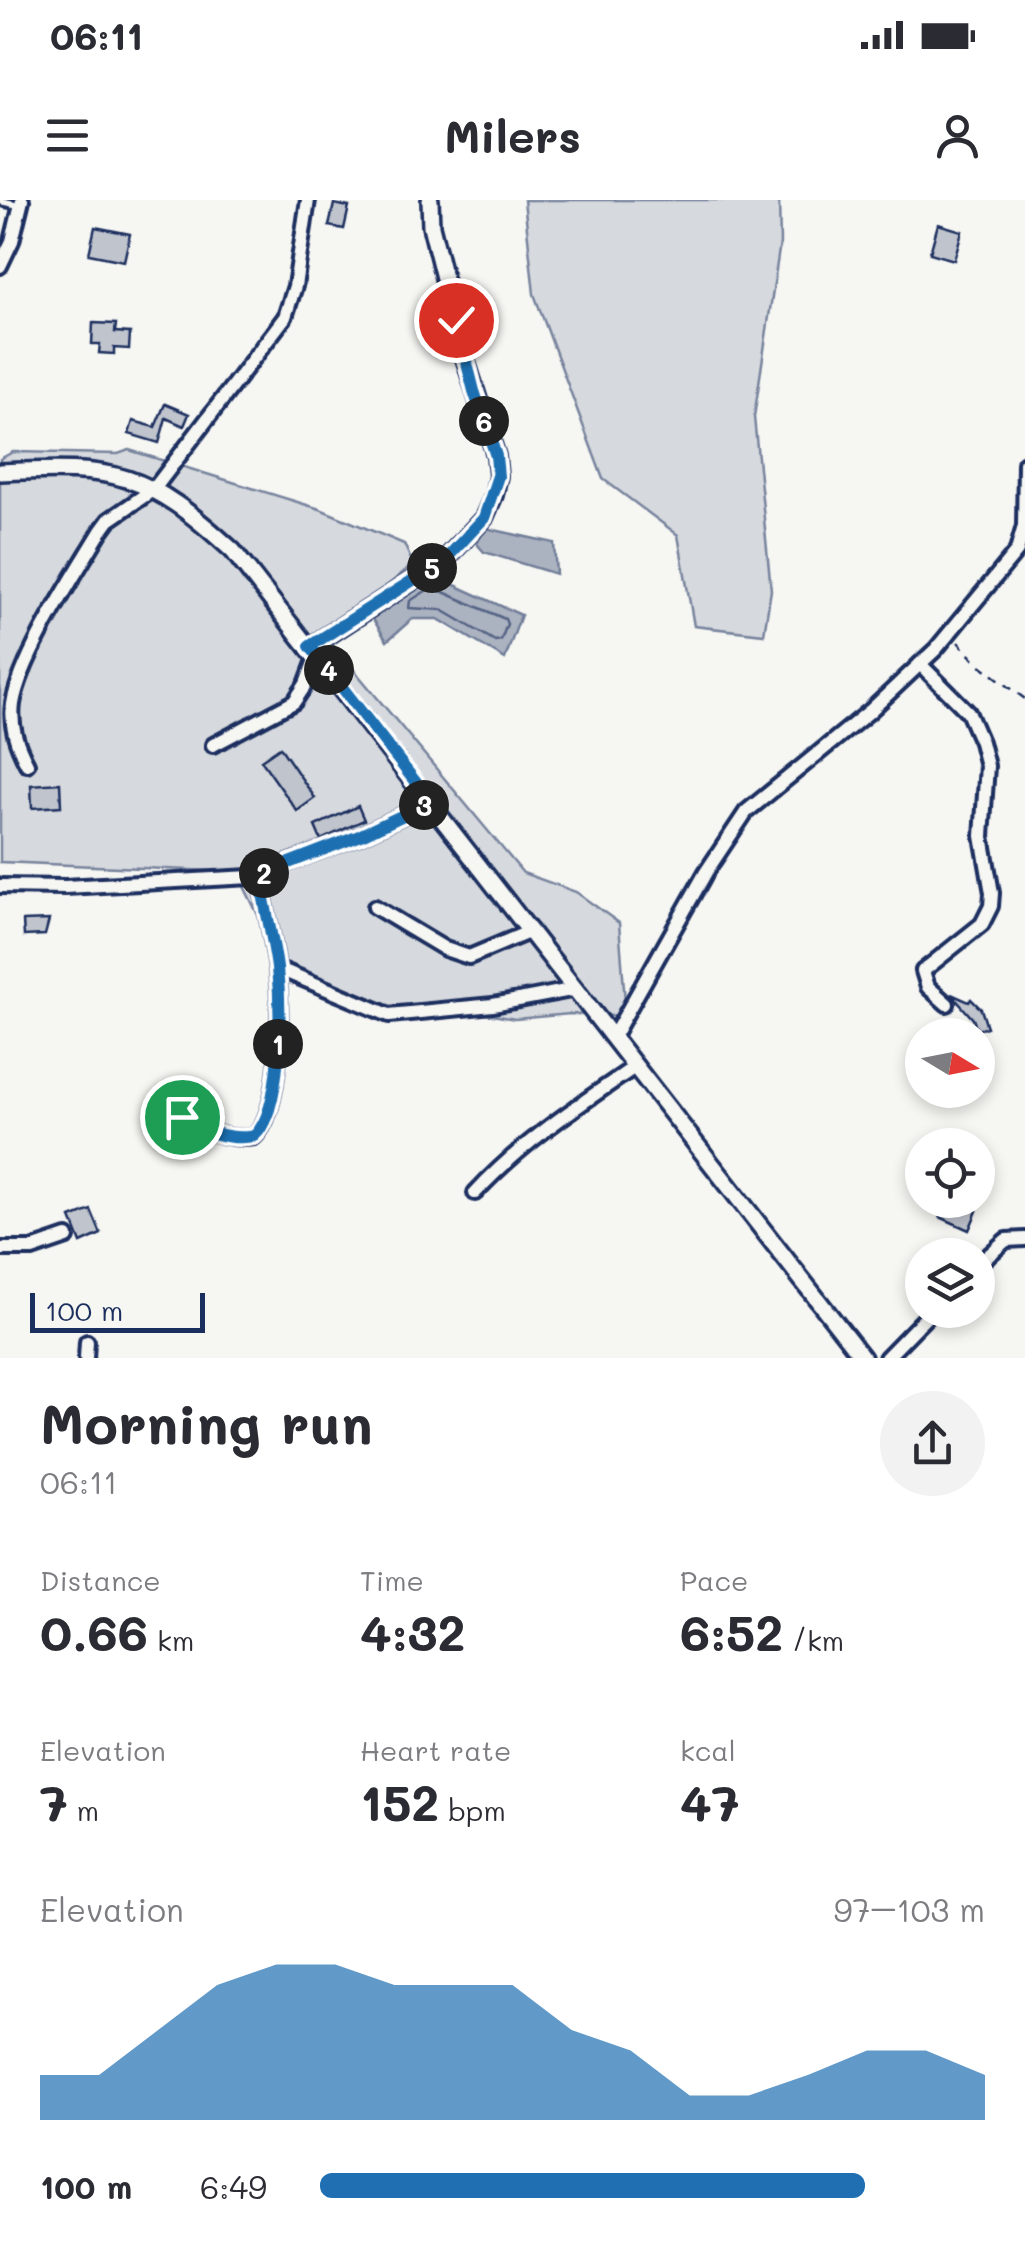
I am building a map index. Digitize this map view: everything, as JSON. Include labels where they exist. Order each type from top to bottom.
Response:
[{"type":"street","points":[[28,764],[17,745],[13,725],[12,707],[22,674],[109,520],[154,490],[285,318],[295,286],[308,200]]},
{"type":"street","points":[[213,745],[294,702],[306,684],[314,651],[446,559],[484,518],[494,495],[498,476],[496,456],[438,259],[430,226],[430,200]]},
{"type":"street","points":[[0,266],[12,241],[21,202]]},
{"type":"street","points":[[614,1037],[706,872],[746,812],[870,711],[920,664],[1017,552],[1024,526],[1025,463]]},
{"type":"street","points":[[0,472],[70,468],[132,478],[199,520],[233,551],[863,1358]]},
{"type":"street","points":[[920,664],[968,712],[987,766],[982,836],[991,906],[982,924],[923,971],[928,987],[947,1004]]},
{"type":"street","points":[[0,886],[65,888],[260,874],[359,836],[431,802]]},
{"type":"street","points":[[164,1102],[192,1124],[210,1131],[246,1138],[262,1130],[275,1080],[277,968],[260,874]]},
{"type":"street","points":[[375,907],[445,948],[469,957],[531,931]]},
{"type":"street","points":[[277,968],[388,1015],[493,1005],[576,989]]},
{"type":"street","points":[[475,1193],[518,1151],[636,1066]]},
{"type":"street","points":[[0,1249],[32,1249],[67,1237]]},
{"type":"street","points":[[995,1250],[1006,1240],[1025,1239]]},
{"type":"street","points":[[886,1358],[915,1328]]},
{"type":"street","points":[[86,1358],[87,1342]]},
{"type":"lane","points":[[0,201],[21,202]]},
{"type":"path","points":[[950,633],[975,661],[1025,699]]},
{"type":"shaded area","points":[[524,200],[779,200],[780,243],[754,417],[771,590],[764,634],[694,626],[678,535],[603,479],[534,294]]},
{"type":"shaded area","points":[[129,450],[320,509],[404,544],[413,564],[352,616],[330,641],[523,873],[576,892],[619,923],[625,1002],[616,1016],[570,1014],[515,1019],[470,1011],[401,1015],[282,964],[237,872],[0,862],[0,459],[13,452],[118,454]]},
{"type":"water","points":[[485,528],[554,543],[556,574],[484,552],[477,544]]},
{"type":"water","points":[[433,575],[521,615],[505,659],[438,619],[412,619],[387,641],[369,613]]},
{"type":"building","points":[[334,204],[349,207],[344,229],[329,226]]},
{"type":"building","points":[[938,224],[962,231],[954,260],[930,253]]},
{"type":"building","points":[[95,227],[130,234],[124,261],[89,254]]},
{"type":"building","points":[[93,323],[116,324],[115,332],[130,333],[129,349],[99,353],[100,344],[92,344]]},
{"type":"building","points":[[165,404],[189,414],[184,426],[166,418],[159,443],[129,434],[133,421],[155,427]]},
{"type":"building","points":[[280,747],[315,798],[297,811],[261,760]]},
{"type":"building","points":[[60,783],[61,806],[32,808],[31,785]]},
{"type":"building","points":[[358,806],[364,820],[321,840],[315,826]]},
{"type":"building","points":[[49,920],[45,935],[24,936],[23,921]]},
{"type":"building","points":[[951,994],[969,1002],[971,999],[981,1009],[984,1018],[972,1018]]},
{"type":"building","points":[[91,1210],[101,1234],[81,1243],[71,1218]]},
{"type":"building","points":[[942,1218],[974,1218],[969,1230]]},
{"type":"route","points":[[182,1117],[210,1131],[246,1138],[262,1130],[266,1120],[278,1052],[277,968],[260,874],[359,836],[431,802],[310,646],[446,559],[484,518],[498,476],[496,456],[456,320]]}]
